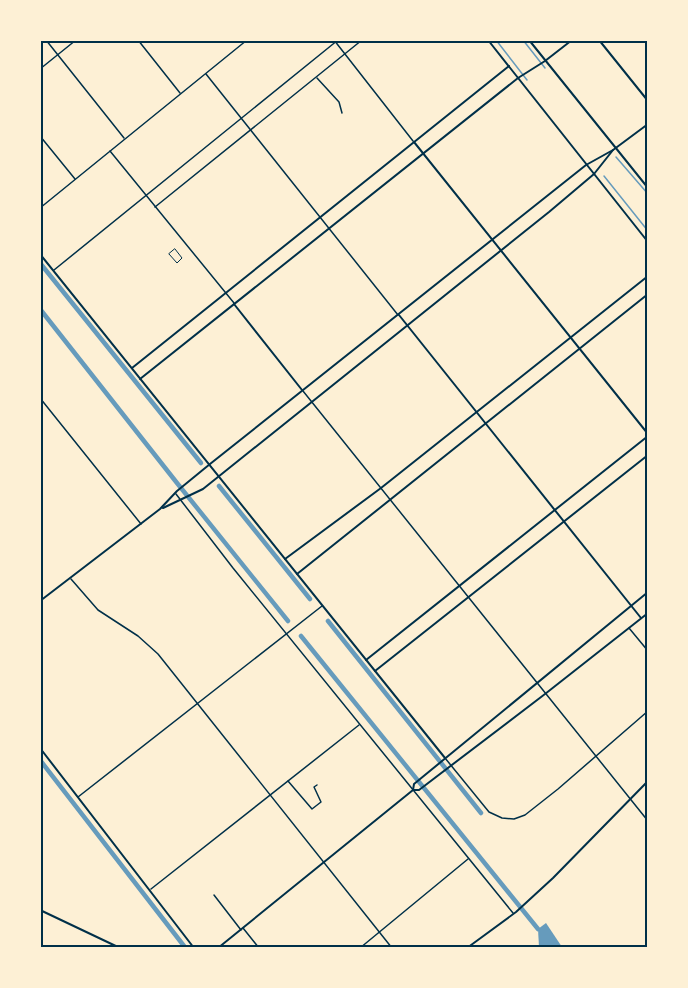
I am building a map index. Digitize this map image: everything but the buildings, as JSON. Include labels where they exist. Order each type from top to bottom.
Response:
[{"type":"street","points":[[46,40],[125,140]]},
{"type":"street","points":[[40,69],[76,40]]},
{"type":"street","points":[[138,40],[181,93]]},
{"type":"street","points":[[155,207],[362,40]]},
{"type":"street","points":[[488,40],[648,242]]},
{"type":"street","points":[[529,40],[614,150],[648,188]]},
{"type":"street","points":[[140,379],[518,78],[572,40]]},
{"type":"street","points":[[599,40],[648,101]]},
{"type":"street","points":[[40,207],[246,41]]},
{"type":"street","points":[[54,271],[336,41],[423,154],[648,435],[366,660]]},
{"type":"street","points":[[132,368],[509,66]]},
{"type":"street","points":[[206,74],[641,618]]},
{"type":"street","points":[[316,77],[339,102],[342,113]]},
{"type":"street","points":[[40,601],[160,509],[208,465],[586,165],[614,150],[648,124]]},
{"type":"street","points":[[40,135],[75,179]]},
{"type":"street","points":[[160,509],[192,495],[212,481],[594,174],[614,150]]},
{"type":"street","points":[[111,151],[648,821]]},
{"type":"street","points":[[40,254],[217,477],[489,812],[502,818],[514,819],[525,815],[648,711]]},
{"type":"street","points":[[285,559],[381,488],[475,411],[648,276]]},
{"type":"street","points":[[297,574],[648,294]]},
{"type":"street","points":[[40,398],[141,524]]},
{"type":"street","points":[[375,670],[648,455]]},
{"type":"street","points":[[176,492],[286,634],[515,913]]},
{"type":"street","points":[[70,579],[98,610],[148,644],[198,703],[393,948]]},
{"type":"street","points":[[413,790],[414,784],[648,592]]},
{"type":"street","points":[[78,797],[323,606]]},
{"type":"street","points":[[218,948],[413,790],[419,789],[446,769],[648,613]]},
{"type":"street","points":[[629,628],[648,651]]},
{"type":"street","points":[[150,890],[359,724]]},
{"type":"street","points":[[40,748],[192,946]]},
{"type":"street","points":[[288,781],[312,809],[321,802],[314,787],[317,785]]},
{"type":"street","points":[[467,948],[526,903],[648,781]]},
{"type":"street","points":[[360,948],[468,858]]},
{"type":"street","points":[[214,896],[259,948]]},
{"type":"street","points":[[40,910],[120,948]]},
{"type":"water","points":[[546,923],[562,947],[539,947],[538,929]]},
{"type":"waterway","points":[[496,40],[527,80]]},
{"type":"waterway","points":[[523,40],[545,68]]},
{"type":"waterway","points":[[616,157],[648,194]]},
{"type":"waterway","points":[[604,176],[648,231]]},
{"type":"waterway","points":[[40,263],[201,463]]},
{"type":"waterway","points":[[40,309],[288,621]]},
{"type":"waterway","points":[[219,486],[310,599]]},
{"type":"waterway","points":[[328,621],[481,813]]},
{"type":"waterway","points":[[301,636],[538,929]]},
{"type":"waterway","points":[[40,760],[184,946]]}]
